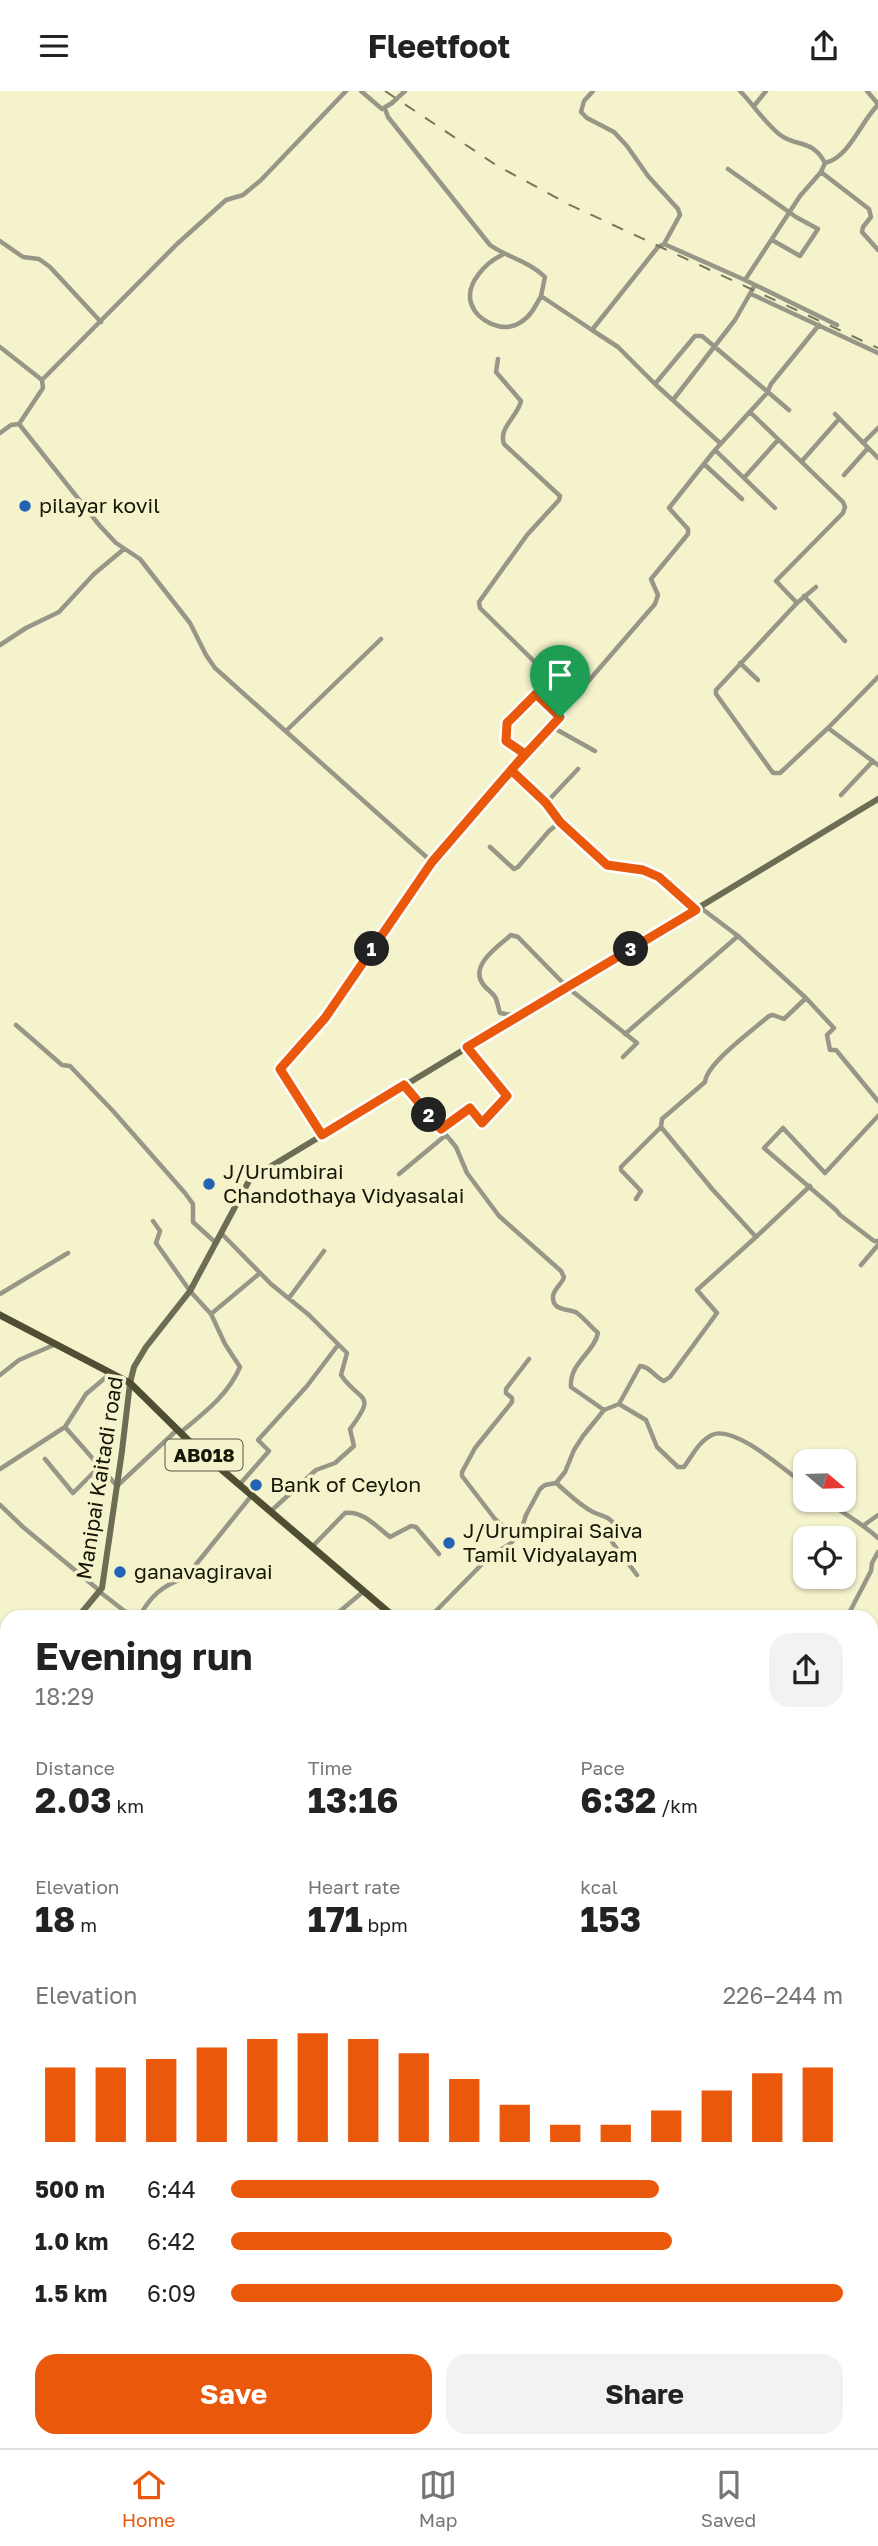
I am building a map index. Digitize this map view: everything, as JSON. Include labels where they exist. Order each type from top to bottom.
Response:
[{"type":"main road","name":"Manipai Kaitadi road","points":[[84,1610],[100,1592],[130,1383],[140,1355],[190,1291],[250,1179],[877,800]]},
{"type":"main road","name":"AB018","points":[[0,1315],[130,1383],[239,1485],[386,1610]]},
{"type":"street","points":[[42,380],[177,244],[226,200],[243,195],[261,180],[346,91]]},
{"type":"street","points":[[361,91],[377,108],[385,109],[405,91]]},
{"type":"street","points":[[593,91],[584,101],[581,112],[614,132],[678,209],[680,215],[664,244],[658,247],[593,330]]},
{"type":"street","points":[[740,91],[778,134],[812,147],[819,152],[825,163]]},
{"type":"street","points":[[754,106],[766,91]]},
{"type":"street","points":[[825,163],[834,161],[842,153],[878,105],[867,91]]},
{"type":"street","points":[[385,109],[388,117],[490,245],[503,254],[536,268],[545,277],[541,296],[532,313],[521,323],[505,328],[492,325],[471,303],[472,289],[489,261],[503,254]]},
{"type":"street","points":[[745,281],[800,195],[821,172],[825,163]]},
{"type":"street","points":[[727,169],[818,229],[800,255],[772,240]]},
{"type":"street","points":[[821,172],[869,208],[871,217],[862,232],[878,250]]},
{"type":"street","points":[[0,241],[23,257],[39,259],[50,267],[101,321]]},
{"type":"street","points":[[664,244],[837,325]]},
{"type":"street","points":[[673,400],[715,345],[755,285]]},
{"type":"street","points":[[751,294],[878,353]]},
{"type":"street","points":[[541,296],[618,347],[720,443]]},
{"type":"street","points":[[322,1135],[280,1069],[325,1018],[432,862],[525,754],[552,727],[612,652],[659,600],[651,579],[688,534],[688,529],[669,508],[720,443],[767,393],[819,325]]},
{"type":"street","points":[[655,384],[695,336],[702,335],[789,410]]},
{"type":"street","points":[[0,347],[42,380],[43,389],[19,424],[10,425],[0,433]]},
{"type":"street","points":[[498,359],[496,373],[521,401],[505,430],[502,438],[504,444],[560,496],[507,561],[479,602],[480,608],[546,673],[536,694],[505,728],[506,741],[525,754]]},
{"type":"street","points":[[750,412],[802,461],[845,507],[843,513],[776,581],[797,603]]},
{"type":"street","points":[[802,461],[837,416],[878,458]]},
{"type":"street","points":[[19,424],[116,544],[140,559],[190,623],[215,668],[432,862]]},
{"type":"street","points":[[863,443],[878,428]]},
{"type":"street","points":[[744,479],[778,440]]},
{"type":"street","points":[[844,475],[868,448]]},
{"type":"street","points":[[715,450],[775,508]]},
{"type":"street","points":[[704,464],[742,499]]},
{"type":"street","points":[[0,645],[26,628],[59,613],[94,574],[124,549]]},
{"type":"street","points":[[816,587],[804,596],[740,663],[716,689],[716,694],[773,773],[780,773],[878,677]]},
{"type":"street","points":[[804,596],[845,641]]},
{"type":"street","points":[[286,731],[381,639]]},
{"type":"street","points":[[740,663],[758,680]]},
{"type":"street","points":[[536,694],[560,717]]},
{"type":"street","points":[[552,727],[595,751]]},
{"type":"street","points":[[828,728],[876,763],[841,795]]},
{"type":"street","points":[[546,803],[578,769]]},
{"type":"street","points":[[511,770],[546,803],[560,822],[607,865],[643,870],[659,877],[738,936],[806,998],[834,1028],[827,1035],[830,1050],[836,1050],[878,1101]]},
{"type":"street","points":[[489,847],[514,869],[519,867],[560,822]]},
{"type":"street","points":[[518,1016],[500,1013],[495,996],[482,984],[479,976],[483,962],[511,935],[518,937],[567,987],[637,1044],[623,1057]]},
{"type":"street","points":[[625,1034],[738,936]]},
{"type":"street","points":[[636,1199],[641,1191],[621,1167],[661,1127],[662,1119],[705,1082],[706,1075],[727,1053],[769,1016],[784,1019],[806,998]]},
{"type":"street","points":[[16,1025],[62,1065],[70,1066],[105,1102],[185,1193],[193,1204],[193,1222],[216,1243]]},
{"type":"street","points":[[441,1129],[470,1108],[482,1123],[507,1096],[467,1047]]},
{"type":"street","points":[[404,1085],[456,1147],[477,1189],[499,1216],[561,1271],[564,1277],[554,1292],[555,1305],[563,1311],[576,1312],[598,1333],[595,1342],[580,1359],[571,1380],[572,1387],[604,1410]]},
{"type":"street","points":[[862,1265],[878,1243],[840,1215],[764,1147],[783,1128],[825,1173],[878,1116]]},
{"type":"street","points":[[661,1127],[756,1237]]},
{"type":"street","points":[[398,1174],[446,1135]]},
{"type":"street","points":[[437,1610],[489,1557],[520,1534],[526,1515],[540,1489],[556,1482],[565,1472],[574,1450],[604,1410],[619,1404],[640,1366],[648,1368],[657,1379],[664,1381],[670,1377],[717,1313],[697,1290],[810,1186]]},
{"type":"street","points":[[65,1427],[117,1486],[179,1431],[212,1407],[235,1379],[240,1367],[225,1344],[211,1314],[190,1291],[156,1243],[160,1231],[153,1221]]},
{"type":"street","points":[[221,1232],[348,1356],[341,1375],[366,1403],[365,1410],[350,1429],[354,1446],[335,1463],[316,1470],[271,1511]]},
{"type":"street","points":[[289,1298],[324,1251]]},
{"type":"street","points":[[0,1294],[68,1253]]},
{"type":"street","points":[[211,1314],[260,1273]]},
{"type":"street","points":[[0,1375],[19,1360],[56,1344]]},
{"type":"street","points":[[239,1485],[269,1451],[258,1440],[307,1386],[338,1345]]},
{"type":"street","points":[[515,1538],[495,1519],[462,1476],[462,1472],[475,1448],[512,1402],[506,1389],[529,1359]]},
{"type":"street","points":[[0,1469],[65,1427],[86,1394],[111,1373]]},
{"type":"street","points":[[619,1404],[646,1420],[657,1447],[678,1467],[684,1467],[703,1441],[715,1433],[720,1433],[744,1440],[793,1476]]},
{"type":"street","points":[[45,1459],[72,1493],[100,1467]]},
{"type":"street","points":[[556,1482],[595,1514],[605,1515],[612,1520],[616,1527],[611,1536],[612,1542],[637,1575]]},
{"type":"street","points":[[144,1610],[157,1592],[169,1583],[185,1578],[252,1495]]},
{"type":"street","points":[[0,1505],[123,1610]]},
{"type":"street","points":[[312,1547],[345,1513],[352,1512],[366,1518],[390,1537],[411,1526],[416,1527],[439,1554]]},
{"type":"street","points":[[841,1512],[864,1525],[878,1538]]},
{"type":"street","points":[[864,1525],[878,1515]]},
{"type":"street","points":[[851,1610],[878,1552]]},
{"type":"street","points":[[341,1610],[363,1591]]},
{"type":"railway","points":[[385,91],[496,165],[568,204],[878,348]]},
{"type":"place","name":"pilayar kovil","points":[[25,506]]},
{"type":"place","name":"J/Urumbirai Chandothaya Vidyasalai","points":[[209,1184]]},
{"type":"place","name":"Bank of Ceylon","points":[[256,1485]]},
{"type":"place","name":"J/Urumpirai Saiva Tamil Vidyalayam","points":[[449,1543]]},
{"type":"place","name":"ganavagiravai","points":[[120,1572]]},
{"type":"route","points":[[560,717],[511,770],[546,803],[560,822],[607,865],[643,870],[659,877],[696,910],[467,1047],[507,1096],[482,1123],[470,1108],[441,1129],[404,1085],[322,1135],[280,1069],[325,1018],[432,862],[457,836],[511,770],[525,754],[506,741],[507,723],[536,694],[560,717]]}]
